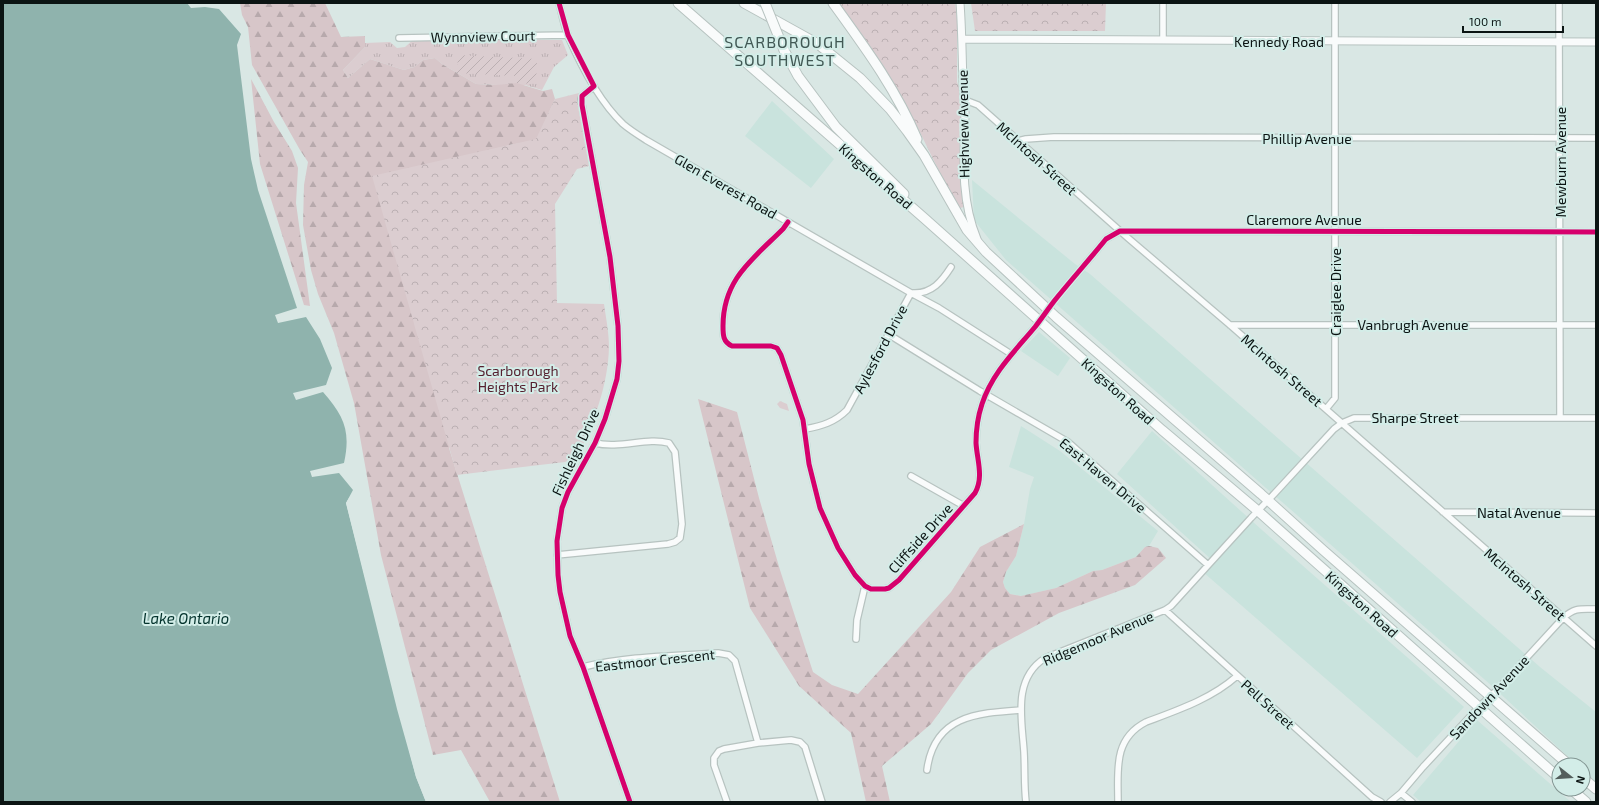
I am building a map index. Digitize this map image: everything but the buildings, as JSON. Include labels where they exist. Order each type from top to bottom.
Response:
[{"type":"main road","name":"Kingston Road","points":[[678,3],[924,218],[1167,434],[1258,511],[1551,771]]},
{"type":"main road","name":"Kingston Road","points":[[744,3],[818,44],[860,78],[890,109],[924,155],[955,212],[967,230],[986,252],[1048,309],[1560,757]]},
{"type":"main road","points":[[765,3],[784,50],[798,76],[836,127],[903,193],[924,218]]},
{"type":"main road","points":[[833,3],[872,57],[900,103],[924,155]]},
{"type":"street","name":"Glen Everest Road","points":[[559,3],[568,35],[594,86],[623,124],[634,133],[911,293],[928,301],[1011,354]]},
{"type":"street","name":"Highview Avenue","points":[[960,3],[965,100],[964,169],[967,203],[971,224],[979,243]]},
{"type":"street","points":[[1163,3],[1163,40]]},
{"type":"street","name":"Craiglee Drive","points":[[1326,409],[1335,398],[1336,3]]},
{"type":"street","name":"Mewburn Avenue","points":[[1560,3],[1560,418]]},
{"type":"street","name":"Wynnview Court","points":[[399,38],[568,35]]},
{"type":"street","name":"Kennedy Road","points":[[962,39],[1596,42]]},
{"type":"street","name":"Fishleigh Drive","points":[[594,86],[582,96],[582,105],[607,238],[620,345],[617,379],[605,419],[568,492],[562,508],[557,541],[558,575],[563,607],[570,636],[583,667],[630,802]]},
{"type":"street","name":"McIntosh Street","points":[[965,100],[978,105],[1120,231],[1230,325],[1596,646]]},
{"type":"street","name":"Phillip Avenue","points":[[1018,141],[1054,137],[1596,138]]},
{"type":"street","points":[[788,222],[736,279],[729,289],[723,311],[724,339],[727,344],[732,346],[772,346],[777,348],[781,355],[805,429],[809,464],[820,508],[833,538],[846,562],[865,586],[857,620],[856,639]]},
{"type":"street","name":"Claremore Avenue","points":[[1120,231],[1335,230],[1596,232]]},
{"type":"street","points":[[1048,309],[1106,239],[1120,231]]},
{"type":"street","name":"Aylesford Drive","points":[[805,429],[825,425],[847,410],[911,293],[924,292],[936,286],[951,267]]},
{"type":"street","name":"Cliffside Drive","points":[[865,586],[885,589],[895,584],[975,493],[979,481],[980,470],[976,440],[978,423],[986,395],[998,371],[1040,321],[1048,309]]},
{"type":"street","name":"Vanbrugh Avenue","points":[[1230,325],[1596,325]]},
{"type":"street","name":"East Haven Drive","points":[[888,334],[986,395],[1068,442],[1208,565]]},
{"type":"street","name":"Sharpe Street","points":[[1258,511],[1334,429],[1342,423],[1354,418],[1596,418]]},
{"type":"street","points":[[557,555],[668,544],[680,538],[682,524],[675,452],[669,443],[657,442],[605,446],[594,443]]},
{"type":"street","points":[[911,476],[964,506]]},
{"type":"street","name":"Ridgemoor Avenue","points":[[1026,802],[1021,698],[1028,676],[1038,662],[1059,652],[1165,610],[1176,602],[1258,511]]},
{"type":"street","name":"Natal Avenue","points":[[1443,512],[1596,513]]},
{"type":"street","name":"Sandown Avenue","points":[[1390,802],[1401,793],[1423,767],[1569,612],[1578,609],[1596,609]]},
{"type":"street","name":"Pell Street","points":[[1165,610],[1372,797],[1381,802]]},
{"type":"street","name":"Eastmoor Crescent","points":[[583,667],[600,663],[639,658],[718,653],[729,655],[735,661],[758,743]]},
{"type":"street","points":[[1118,802],[1120,754],[1124,742],[1129,735],[1137,727],[1146,722],[1216,693],[1237,676]]},
{"type":"street","points":[[927,770],[928,759],[933,746],[950,726],[967,717],[981,713],[1021,710]]},
{"type":"street","points":[[727,802],[714,765],[714,758],[716,754],[724,749],[758,743],[791,740],[800,742],[805,747],[822,802]]},
{"type":"street","points":[[1401,793],[1412,802]]},
{"type":"shaded area","points":[[772,101],[834,159],[811,188],[745,136]]},
{"type":"shaded area","points":[[972,180],[1075,264],[1090,274],[1540,667],[1596,712],[1596,783],[1591,778],[1591,757],[1568,757],[1492,686],[1006,260],[974,220]]},
{"type":"shaded area","points":[[1039,332],[1070,358],[1058,376],[1021,351]]},
{"type":"shaded area","points":[[1021,426],[1060,451],[1158,531],[1149,546],[1145,547],[1136,557],[1102,570],[1093,571],[1056,588],[1022,596],[1010,594],[1005,588],[1003,582],[1006,572],[1016,556],[1024,524],[1030,489],[1034,477],[1009,467]]},
{"type":"shaded area","points":[[1152,431],[1262,530],[1464,707],[1417,758],[1203,572],[1213,561],[1117,474]]},
{"type":"shaded area","points":[[1477,720],[1551,785],[1551,797],[1565,797],[1571,802],[1421,802],[1413,795]]},
{"type":"green space","points":[[240,3],[325,3],[341,37],[365,36],[365,47],[343,70],[348,78],[370,59],[404,70],[414,67],[423,60],[435,58],[442,64],[476,84],[496,85],[517,83],[543,91],[552,89],[555,99],[534,146],[527,144],[508,145],[484,156],[449,448],[560,802],[490,802],[461,750],[433,755],[381,555],[354,403],[334,333],[318,294],[311,270],[303,225],[304,185],[308,162],[252,65],[248,27],[242,15]]},
{"type":"green space","points":[[839,3],[955,3],[957,19],[957,82],[962,96],[962,116],[959,124],[961,189],[964,199],[964,207],[960,208],[950,191],[907,106],[892,80]]},
{"type":"green space","points":[[971,3],[1106,3],[1105,31],[975,31]]},
{"type":"green space","points":[[414,39],[562,40],[568,55],[554,67],[542,90],[525,85],[476,84],[442,64],[435,58],[423,60],[414,67],[404,70],[370,59],[348,78],[343,70],[365,47],[365,43],[390,42],[397,48],[405,47]]},
{"type":"green space","points":[[458,55],[537,59],[536,84],[517,83],[517,76],[457,73]]},
{"type":"green space","points":[[251,79],[274,122],[292,151],[298,168],[296,203],[310,306],[304,305],[260,164]]},
{"type":"green space","name":"Scarborough Heights Park","points":[[579,93],[577,101],[589,166],[577,169],[555,204],[557,303],[604,304],[609,347],[606,376],[599,403],[578,456],[565,462],[457,475],[372,176],[536,139],[555,99]]},
{"type":"green space","points":[[698,399],[737,412],[759,498],[780,570],[813,672],[832,685],[858,694],[951,592],[980,547],[1024,524],[1016,556],[1006,572],[1003,582],[1005,588],[1010,594],[1021,596],[1056,588],[1093,571],[1102,570],[1136,557],[1145,547],[1149,546],[1158,548],[1166,558],[1135,585],[1059,613],[991,650],[968,673],[931,724],[882,766],[890,802],[866,802],[851,733],[799,686],[750,608]]},
{"type":"green space","points":[[780,401],[787,404],[789,411],[780,408],[777,404]]},
{"type":"water","name":"Lake Ontario","points":[[3,3],[187,3],[191,8],[205,7],[219,9],[241,34],[237,45],[251,159],[258,190],[297,308],[275,315],[278,323],[306,317],[320,339],[332,368],[326,385],[293,393],[296,400],[323,392],[341,417],[346,433],[347,442],[344,463],[310,471],[312,477],[339,473],[353,490],[346,503],[397,709],[416,777],[426,802],[3,802]]},
{"type":"pier","points":[[352,495],[348,503],[417,777],[428,802],[426,802],[416,777],[346,503]]},
{"type":"cycle path","points":[[559,3],[568,35],[594,86],[582,96],[582,105],[610,257],[618,326],[619,361],[617,379],[605,419],[595,443],[568,492],[562,508],[557,541],[558,575],[560,592],[570,636],[583,667],[630,802]]},
{"type":"cycle path","points":[[788,222],[783,229],[751,260],[734,283],[728,295],[724,310],[723,335],[725,340],[732,346],[771,346],[777,348],[781,355],[803,420],[809,464],[820,508],[838,548],[855,575],[865,586],[871,589],[889,588],[899,580],[975,493],[978,487],[980,475],[976,443],[979,413],[986,393],[992,382],[998,372],[1055,300],[1106,239],[1120,231],[1596,232]]},
{"type":"district","name":"SCARBOROUGH SOUTHWEST","points":[[785,50]]}]
